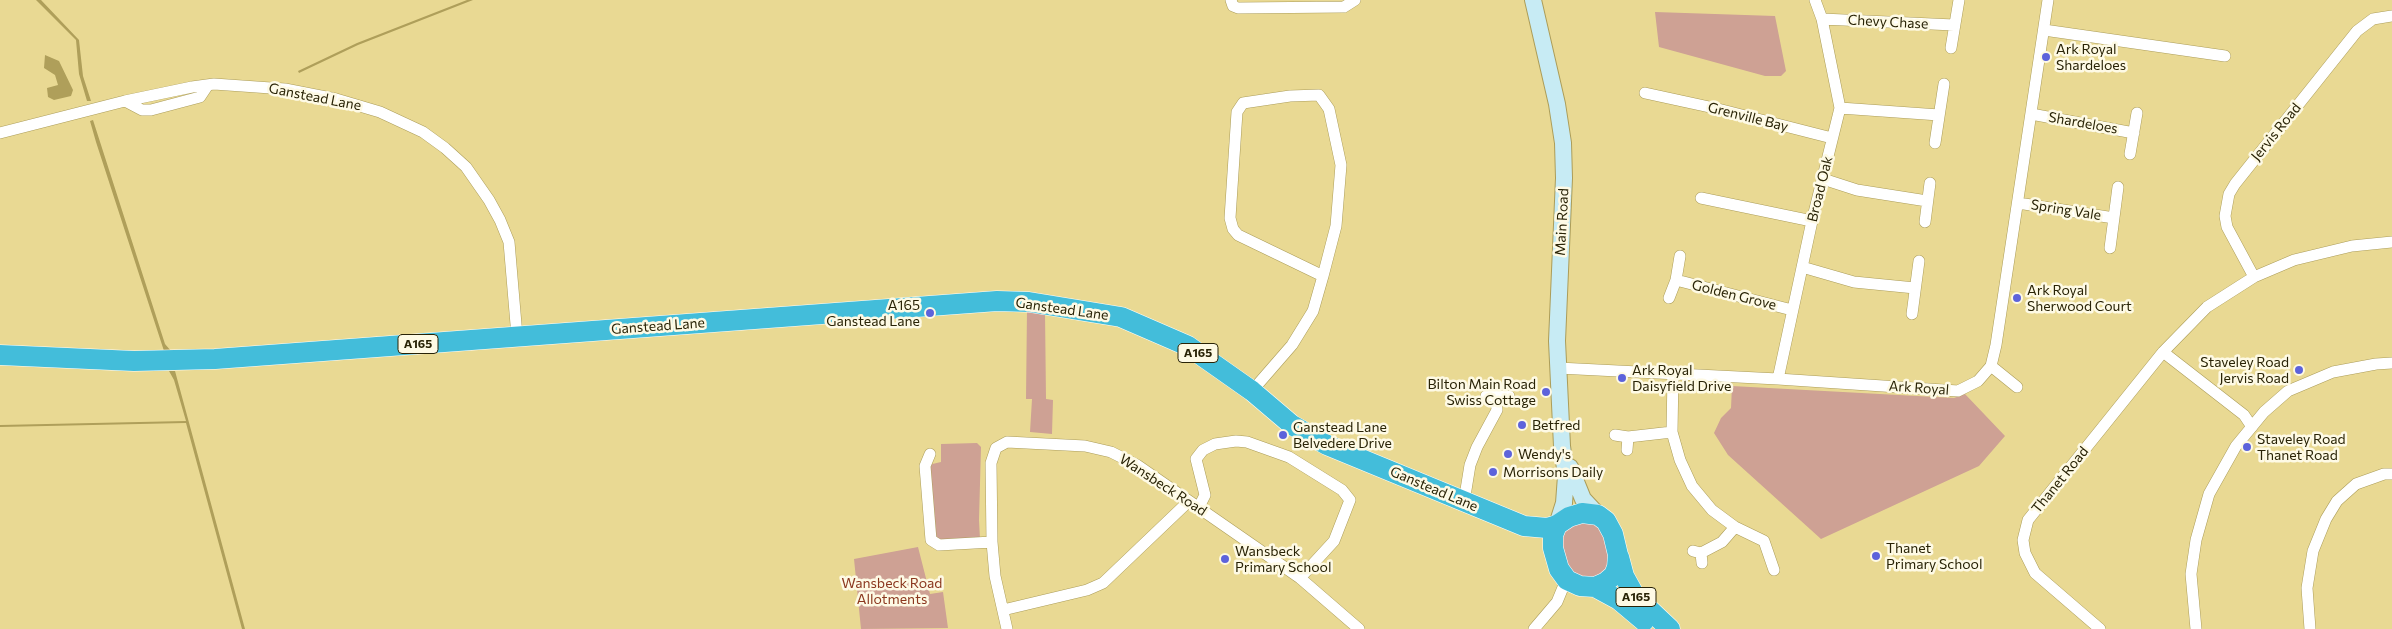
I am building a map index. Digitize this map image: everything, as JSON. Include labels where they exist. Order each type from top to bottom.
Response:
[{"type":"highway","name":"Ganstead Lane","points":[[0,355],[94,360],[174,360],[997,301],[1029,302],[1121,317],[1188,346],[1252,390],[1292,424],[1327,445],[1524,526],[1547,528],[1557,525]]},
{"type":"highway","name":"A165","points":[[1557,525],[1578,514],[1598,515],[1609,526],[1624,576],[1631,591],[1670,629]]},
{"type":"highway","points":[[1557,525],[1552,541],[1558,565]]},
{"type":"highway","name":"Ganstead Lane","points":[[1524,526],[1558,565]]},
{"type":"highway","name":"A165","points":[[1593,587],[1606,582],[1614,575],[1618,555]]},
{"type":"highway","name":"A165","points":[[1558,565],[1566,580],[1574,584],[1593,587],[1619,600],[1653,629]]},
{"type":"main road","name":"Main Road","points":[[1533,0],[1557,104],[1563,143],[1558,368],[1562,446],[1566,476],[1565,493],[1557,525]]},
{"type":"main road","name":"Main Road","points":[[1562,446],[1580,493],[1588,506],[1598,515]]},
{"type":"street","points":[[1231,0],[1232,6],[1238,8],[1344,7],[1355,0]]},
{"type":"street","name":"Broad Oak","points":[[1778,379],[1812,221],[1840,108],[1822,19],[1815,0]]},
{"type":"street","points":[[1950,48],[1959,0]]},
{"type":"street","points":[[2017,387],[1991,366],[2032,114],[2048,0]]},
{"type":"street","name":"Jervis Road","points":[[2254,277],[2227,227],[2225,216],[2229,194],[2357,31],[2373,19],[2392,16]]},
{"type":"street","name":"Chevy Chase","points":[[1822,19],[1954,25]]},
{"type":"street","points":[[2044,30],[2220,55],[2212,66]]},
{"type":"street","name":"Ganstead Lane","points":[[0,133],[125,101],[208,85],[237,84],[285,89],[336,99],[380,112],[423,132],[445,148],[466,167],[489,200],[505,230],[510,251],[517,336]]},
{"type":"street","points":[[1935,143],[1944,84]]},
{"type":"street","name":"Grenville Bay","points":[[1645,93],[1662,102],[1718,109],[1832,138]]},
{"type":"street","points":[[1252,390],[1292,345],[1313,311],[1323,276],[1336,226],[1340,165],[1329,108],[1319,95],[1290,96],[1243,103],[1236,112],[1230,218],[1233,229],[1238,235],[1323,276]]},
{"type":"street","points":[[1840,108],[1939,115]]},
{"type":"street","name":"Shardeloes","points":[[2130,154],[2137,113]]},
{"type":"street","name":"Shardeloes","points":[[2032,114],[2134,133]]},
{"type":"street","points":[[1823,179],[1857,190],[1927,201]]},
{"type":"street","points":[[1925,222],[1930,183]]},
{"type":"street","name":"Spring Vale","points":[[2110,248],[2118,187]]},
{"type":"street","points":[[1708,203],[1812,221]]},
{"type":"street","name":"Spring Vale","points":[[2018,203],[2114,218]]},
{"type":"street","name":"Thanet Road","points":[[2100,629],[2035,573],[2025,553],[2022,540],[2028,520],[2163,352],[2207,308],[2254,277],[2294,260],[2352,246],[2392,242]]},
{"type":"street","name":"Golden Grove","points":[[1669,298],[1676,280],[1680,256]]},
{"type":"street","points":[[1912,314],[1919,261]]},
{"type":"street","points":[[1802,267],[1854,282],[1915,288]]},
{"type":"street","name":"Golden Grove","points":[[1676,280],[1792,310]]},
{"type":"street","points":[[2163,352],[2244,415],[2252,427]]},
{"type":"street","points":[[2196,629],[2191,574],[2196,540],[2209,494],[2236,446],[2288,391],[2333,372],[2392,363]]},
{"type":"street","name":"Ark Royal","points":[[1558,368],[1778,379],[1958,391],[1978,381],[1991,366]]},
{"type":"street","points":[[1673,375],[1672,432],[1680,460],[1692,486],[1712,510],[1735,527],[1764,541],[1774,570]]},
{"type":"street","points":[[1464,502],[1470,465],[1476,447],[1497,410],[1491,397],[1509,396]]},
{"type":"street","points":[[1615,435],[1628,436],[1672,432]]},
{"type":"street","points":[[1627,450],[1628,436]]},
{"type":"street","points":[[1199,507],[1205,495],[1196,459],[1203,450],[1215,444],[1236,441],[1247,442],[1289,457],[1342,490],[1350,500],[1334,541],[1300,578]]},
{"type":"street","name":"Wansbeck Road","points":[[1007,629],[995,576],[992,542],[991,463],[996,448],[1007,442],[1085,446],[1111,452],[1137,466],[1199,507],[1300,578],[1358,629]]},
{"type":"street","points":[[930,454],[925,466],[931,540],[939,545],[992,542]]},
{"type":"street","points":[[2310,629],[2307,588],[2313,551],[2326,519],[2337,501],[2356,484],[2384,474],[2392,474]]},
{"type":"street","points":[[1003,610],[1087,590],[1103,583],[1189,501]]},
{"type":"street","points":[[1698,556],[1722,542],[1735,527]]},
{"type":"street","points":[[1534,629],[1557,602],[1564,585],[1565,581],[1558,565]]},
{"type":"street","points":[[1557,602],[1575,592],[1593,587]]},
{"type":"green space","points":[[1655,12],[1775,16],[1786,71],[1781,76],[1765,76],[1659,47]]},
{"type":"green space","points":[[1027,309],[1045,312],[1046,399],[1053,400],[1052,434],[1030,432],[1032,399],[1026,399]]},
{"type":"green space","points":[[1732,386],[1954,398],[1965,394],[2005,436],[1979,466],[1821,539],[1728,455],[1714,433],[1721,418],[1731,408]]},
{"type":"green space","points":[[977,443],[981,447],[980,539],[944,540],[936,538],[928,465],[941,462],[941,444]]},
{"type":"green space","points":[[1578,518],[1602,527],[1611,563],[1600,576],[1578,579],[1562,562],[1559,537]]},
{"type":"green space","name":"Wansbeck Road Allotments","points":[[918,547],[930,594],[943,592],[948,628],[861,629],[854,559]]},
{"type":"shaded area","points":[[36,0],[41,0],[79,40],[83,76],[91,101],[87,101],[79,74],[76,40]]},
{"type":"shaded area","points":[[467,0],[473,0],[358,45],[299,73],[298,71],[357,43]]},
{"type":"shaded area","points":[[45,55],[59,61],[73,90],[71,96],[54,100],[48,97],[47,88],[58,85],[55,75],[44,68]]},
{"type":"shaded area","points":[[93,120],[165,344],[171,351],[164,351],[96,142],[90,121]]},
{"type":"shaded area","points":[[169,371],[175,371],[245,629],[242,629],[186,423],[0,427],[0,425],[186,421],[174,380]]},
{"type":"place","name":"Ark Royal Shardeloes","points":[[2046,57]]},
{"type":"place","name":"Ark Royal Sherwood Court","points":[[2017,298]]},
{"type":"place","name":"A165 Ganstead Lane","points":[[930,313]]},
{"type":"place","name":"Staveley Road Jervis Road","points":[[2299,370]]},
{"type":"place","name":"Ark Royal Daisyfield Drive","points":[[1622,378]]},
{"type":"place","name":"Bilton Main Road Swiss Cottage","points":[[1546,392]]},
{"type":"place","name":"Betfred","points":[[1522,425]]},
{"type":"place","name":"Ganstead Lane Belvedere Drive","points":[[1283,435]]},
{"type":"place","name":"Staveley Road Thanet Road","points":[[2247,447]]},
{"type":"place","name":"Wendy's","points":[[1508,454]]},
{"type":"place","name":"Morrisons Daily","points":[[1493,472]]},
{"type":"place","name":"Thanet Primary School","points":[[1876,556]]},
{"type":"place","name":"Wansbeck Primary School","points":[[1225,559]]}]
